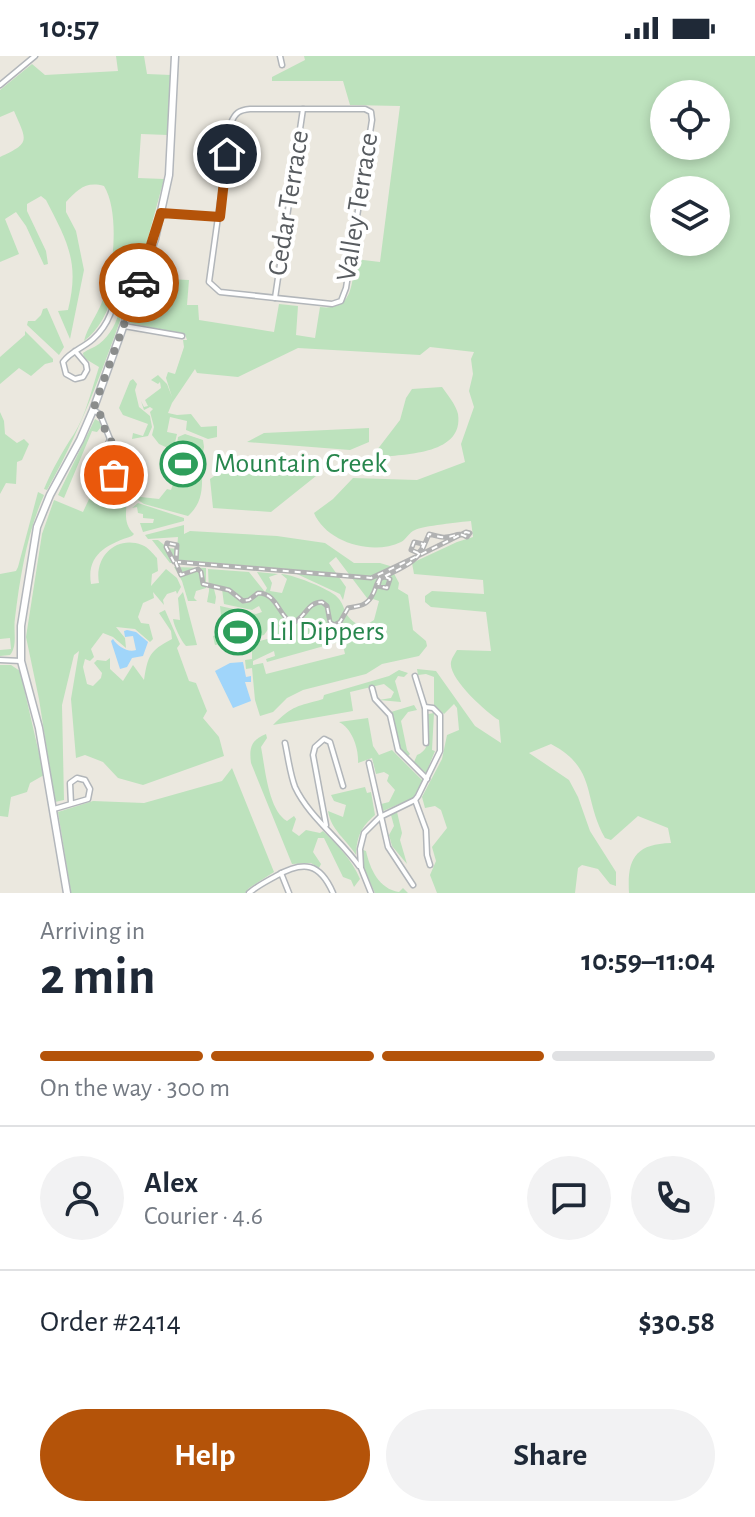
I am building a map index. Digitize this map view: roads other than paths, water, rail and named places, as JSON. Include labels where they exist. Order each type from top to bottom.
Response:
[{"type":"main road","points":[[67,893],[39,728],[21,661],[21,626],[37,527],[93,410],[147,261],[161,213],[171,152],[175,56]]},
{"type":"street","points":[[0,85],[35,56]]},
{"type":"street","points":[[280,56],[282,65]]},
{"type":"street","points":[[275,298],[220,292],[209,282],[231,123],[234,115],[241,110],[303,109]]},
{"type":"street","name":"Valley Terrace","points":[[275,298],[332,304],[341,301],[346,288],[372,120],[371,112],[365,109],[303,109]]},
{"type":"street","name":"Cedar Terrace","points":[[275,298],[303,109]]},
{"type":"street","points":[[161,213],[220,217]]},
{"type":"street","points":[[75,351],[87,370],[83,377],[75,379],[66,374],[64,359],[75,351],[88,344],[104,327],[117,296],[124,261],[135,256],[147,261]]},
{"type":"street","points":[[124,326],[182,336]]},
{"type":"street","points":[[93,410],[100,414],[124,466],[123,472],[117,476],[105,460],[110,439]]},
{"type":"street","points":[[0,660],[21,661]]},
{"type":"street","points":[[415,676],[425,707],[426,743]]},
{"type":"street","points":[[372,688],[375,699],[390,715],[398,750],[427,779]]},
{"type":"street","points":[[361,868],[361,841],[371,824],[415,800],[440,751],[440,715],[433,708],[425,707]]},
{"type":"street","points":[[327,827],[313,755],[324,739],[330,742],[343,786]]},
{"type":"street","points":[[285,743],[294,784],[303,802],[344,844],[361,868],[371,893]]},
{"type":"street","points":[[369,763],[388,847],[413,885]]},
{"type":"street","points":[[54,809],[71,804],[88,799],[90,789],[85,780],[77,778],[70,783],[71,804]]},
{"type":"street","points":[[415,800],[426,830],[430,865]]},
{"type":"street","points":[[249,893],[300,865],[320,871],[333,893]]},
{"type":"street","points":[[281,873],[289,893]]},
{"type":"water","points":[[124,631],[136,632],[148,642],[143,656],[132,658],[127,667],[120,669],[111,641],[113,639],[126,650],[136,650],[133,636],[125,637]]},
{"type":"water","points":[[243,662],[246,677],[251,676],[251,682],[245,682],[251,701],[233,708],[215,671],[230,663]]},
{"type":"railway","points":[[174,562],[167,543],[177,545],[176,563],[181,575],[198,569],[203,584],[229,590],[243,601],[258,593],[264,594],[292,623],[313,605],[322,602],[327,606],[330,622],[334,625],[340,622],[348,608],[367,602],[371,598],[379,580],[381,578],[385,577],[390,579],[387,588],[378,586],[380,579],[386,576],[400,569],[418,556],[421,551],[423,544],[414,542],[411,550],[418,553],[423,548],[429,534],[442,537],[461,534],[464,535],[467,537],[470,533],[466,532],[462,534],[451,540],[439,545],[428,551],[417,556],[406,562],[371,578],[178,562]]},
{"type":"place","name":"Mountain Creek","points":[[183,464]]},
{"type":"place","name":"Lil Dippers","points":[[238,632]]}]
